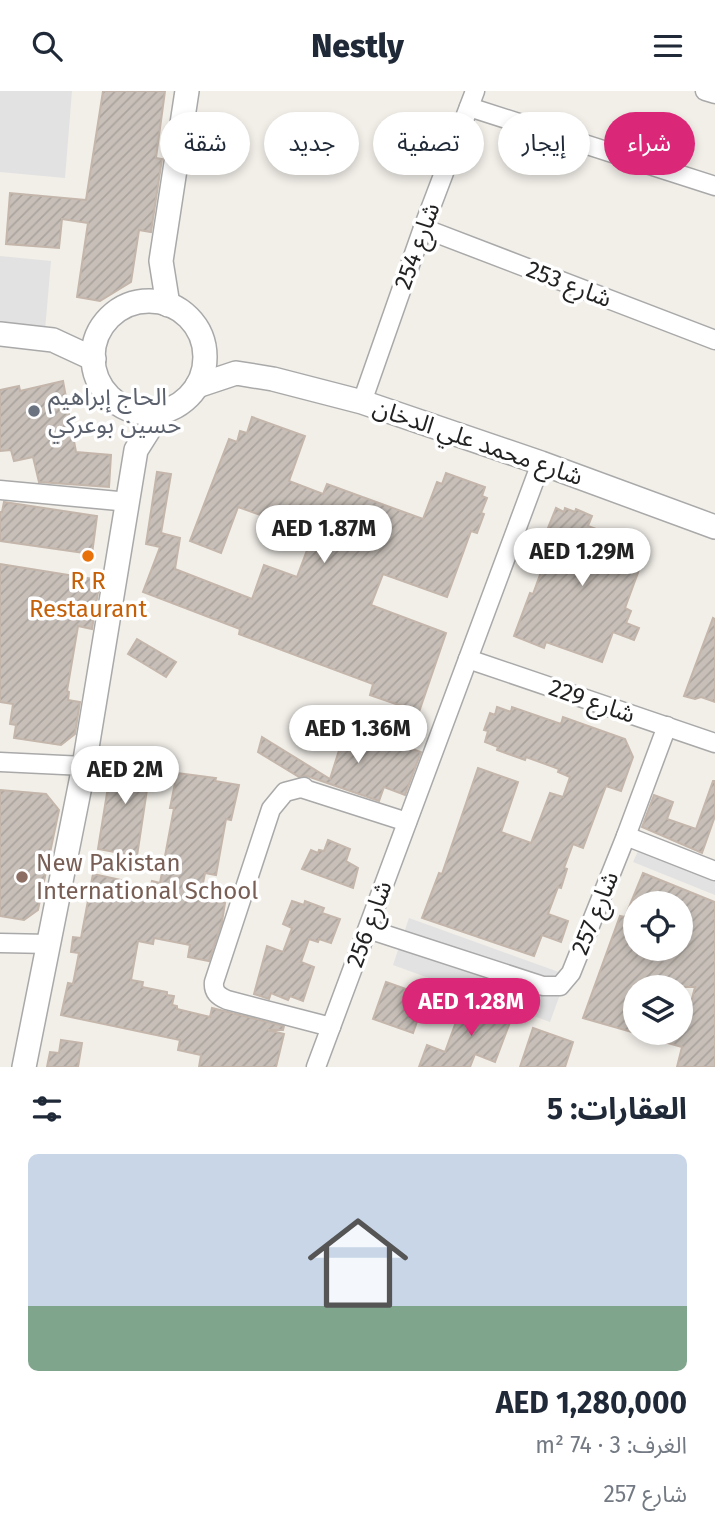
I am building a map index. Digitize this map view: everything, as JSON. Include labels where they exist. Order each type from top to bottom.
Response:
[{"type":"street","points":[[168,305],[161,261],[187,91]]},
{"type":"street","points":[[705,91],[715,94]]},
{"type":"street","points":[[472,99],[715,186]]},
{"type":"street","name":"شارع 254","points":[[362,402],[472,99]]},
{"type":"street","name":"شارع 253","points":[[423,228],[715,340]]},
{"type":"street","points":[[135,303],[161,261]]},
{"type":"street","points":[[135,303],[168,305],[187,316],[194,324],[204,347],[204,366],[197,386],[183,402],[160,412],[142,412],[121,405],[104,390],[95,370],[97,338],[116,313],[135,303]]},
{"type":"street","points":[[53,340],[102,328]]},
{"type":"street","points":[[0,334],[53,340],[94,359]]},
{"type":"street","name":"شارع محمد علي الدخان","points":[[204,347],[236,373]]},
{"type":"street","name":"شارع محمد علي الدخان","points":[[197,386],[236,373],[273,379],[362,402],[541,463],[715,527]]},
{"type":"street","points":[[121,405],[136,450]]},
{"type":"street","points":[[24,1067],[85,766],[136,450],[160,412]]},
{"type":"street","name":"شارع 256","points":[[316,1067],[541,463]]},
{"type":"street","points":[[0,490],[129,502]]},
{"type":"street","name":"شارع 229","points":[[468,659],[715,743]]},
{"type":"street","name":"شارع 257","points":[[368,929],[543,986],[560,986],[571,973],[667,726]]},
{"type":"street","points":[[0,762],[85,766]]},
{"type":"street","points":[[331,1027],[227,1000],[214,989],[214,982],[271,809],[285,792],[304,787],[301,788],[407,822]]},
{"type":"street","points":[[626,836],[714,866]]},
{"type":"street","points":[[0,943],[50,944]]},
{"type":"shaded area","points":[[0,91],[72,91],[65,178],[0,172]]},
{"type":"shaded area","points":[[0,256],[51,261],[45,330],[0,326]]},
{"type":"shaded area","points":[[639,849],[715,880],[715,895],[633,862]]},
{"type":"shaded area","points":[[409,918],[567,975],[550,1022],[393,965]]},
{"type":"building","points":[[103,91],[165,91],[162,112],[160,112],[156,158],[160,159],[160,172],[151,232],[139,230],[131,282],[100,301],[77,297],[88,223],[62,219],[59,248],[6,244],[10,193],[86,200]]},
{"type":"building","points":[[63,381],[76,452],[111,455],[109,487],[39,482],[33,457],[14,461],[11,450],[0,451],[0,390],[19,386],[20,391]]},
{"type":"building","points":[[252,417],[305,436],[289,481],[323,494],[327,484],[423,519],[437,482],[442,484],[446,473],[485,487],[482,496],[487,498],[481,513],[484,514],[477,533],[471,531],[447,597],[383,574],[371,605],[446,633],[419,712],[370,695],[373,684],[239,634],[240,629],[143,592],[160,547],[146,544],[157,472],[171,474],[161,533],[180,538],[175,569],[252,599],[264,565],[297,577],[313,534],[238,507],[221,553],[190,541],[229,439],[237,442],[240,431],[247,433]]},
{"type":"building","points":[[4,502],[97,516],[92,554],[0,541],[0,512]]},
{"type":"building","points":[[556,508],[564,512],[565,508],[575,512],[576,509],[592,516],[588,526],[647,548],[625,608],[631,611],[626,623],[639,628],[634,640],[613,632],[602,662],[546,642],[544,648],[514,636],[554,536],[546,533]]},
{"type":"building","points":[[0,564],[100,580],[92,629],[78,626],[67,691],[68,700],[80,702],[75,734],[61,745],[14,738],[16,725],[10,724],[13,704],[0,702]]},
{"type":"building","points":[[713,618],[715,702],[701,697],[695,699],[684,696]]},
{"type":"building","points":[[137,639],[176,662],[166,677],[128,654]]},
{"type":"building","points":[[497,707],[511,712],[512,707],[561,724],[563,717],[625,739],[633,757],[621,791],[606,786],[583,848],[573,844],[564,868],[567,869],[561,888],[558,887],[548,914],[568,921],[561,942],[542,935],[534,956],[422,918],[439,873],[442,874],[478,768],[518,782],[501,832],[531,843],[550,793],[563,797],[570,777],[558,772],[559,769],[497,750],[498,747],[485,742],[488,731],[484,730],[490,713],[495,715]]},
{"type":"building","points":[[349,727],[421,752],[405,795],[384,787],[379,801],[307,776],[299,777],[258,752],[262,737],[330,779]]},
{"type":"building","points":[[113,756],[151,763],[137,856],[98,849]]},
{"type":"building","points":[[177,773],[216,778],[215,781],[239,785],[231,820],[226,819],[216,875],[205,873],[200,898],[225,903],[222,922],[209,961],[188,957],[190,945],[154,938],[153,944],[138,941],[131,980],[143,982],[142,987],[174,996],[172,1005],[177,1006],[177,1009],[210,1017],[212,1008],[284,1026],[283,1030],[268,1030],[284,1034],[276,1067],[199,1067],[201,1055],[178,1050],[180,1040],[61,1015],[68,983],[73,984],[79,953],[71,952],[73,937],[81,938],[93,874],[121,880],[120,884],[150,889],[152,881],[160,883],[174,808],[170,808]]},
{"type":"building","points":[[713,781],[715,816],[702,853],[642,827],[654,795],[673,802],[667,819],[696,829]]},
{"type":"building","name":"New Pakistan International School","points":[[0,790],[46,794],[59,810],[38,910],[24,920],[0,916]]},
{"type":"building","points":[[328,840],[350,849],[346,861],[358,868],[353,888],[302,869],[311,850],[318,853],[319,850],[324,851]]},
{"type":"building","points":[[643,873],[688,891],[636,891]]},
{"type":"building","points":[[693,893],[715,902],[715,1067],[677,1067],[682,1047],[675,1045],[693,1045],[693,975],[623,975],[623,1030],[583,1018],[620,916],[623,917],[623,961],[693,961]]},
{"type":"building","points":[[292,901],[304,905],[305,901],[324,908],[322,913],[340,919],[331,943],[309,939],[301,962],[314,967],[303,1001],[290,996],[288,1000],[271,993],[269,999],[254,994],[267,946],[283,952],[292,928],[283,924]]},
{"type":"building","points":[[386,982],[426,996],[413,1033],[373,1019]]},
{"type":"building","points":[[464,1000],[512,1017],[495,1062],[475,1054],[470,1067],[419,1067],[427,1045],[445,1052]]},
{"type":"building","points":[[533,1028],[573,1042],[565,1067],[520,1067]]},
{"type":"building","points":[[61,1040],[82,1043],[78,1067],[47,1067],[50,1052],[59,1053]]},
{"type":"place","name":"الحاج إبراهيم حسين بوعركي","points":[[34,411]]},
{"type":"place","name":"R R Restaurant","points":[[88,556]]},
{"type":"place","name":"New Pakistan International School","points":[[22,877]]}]
